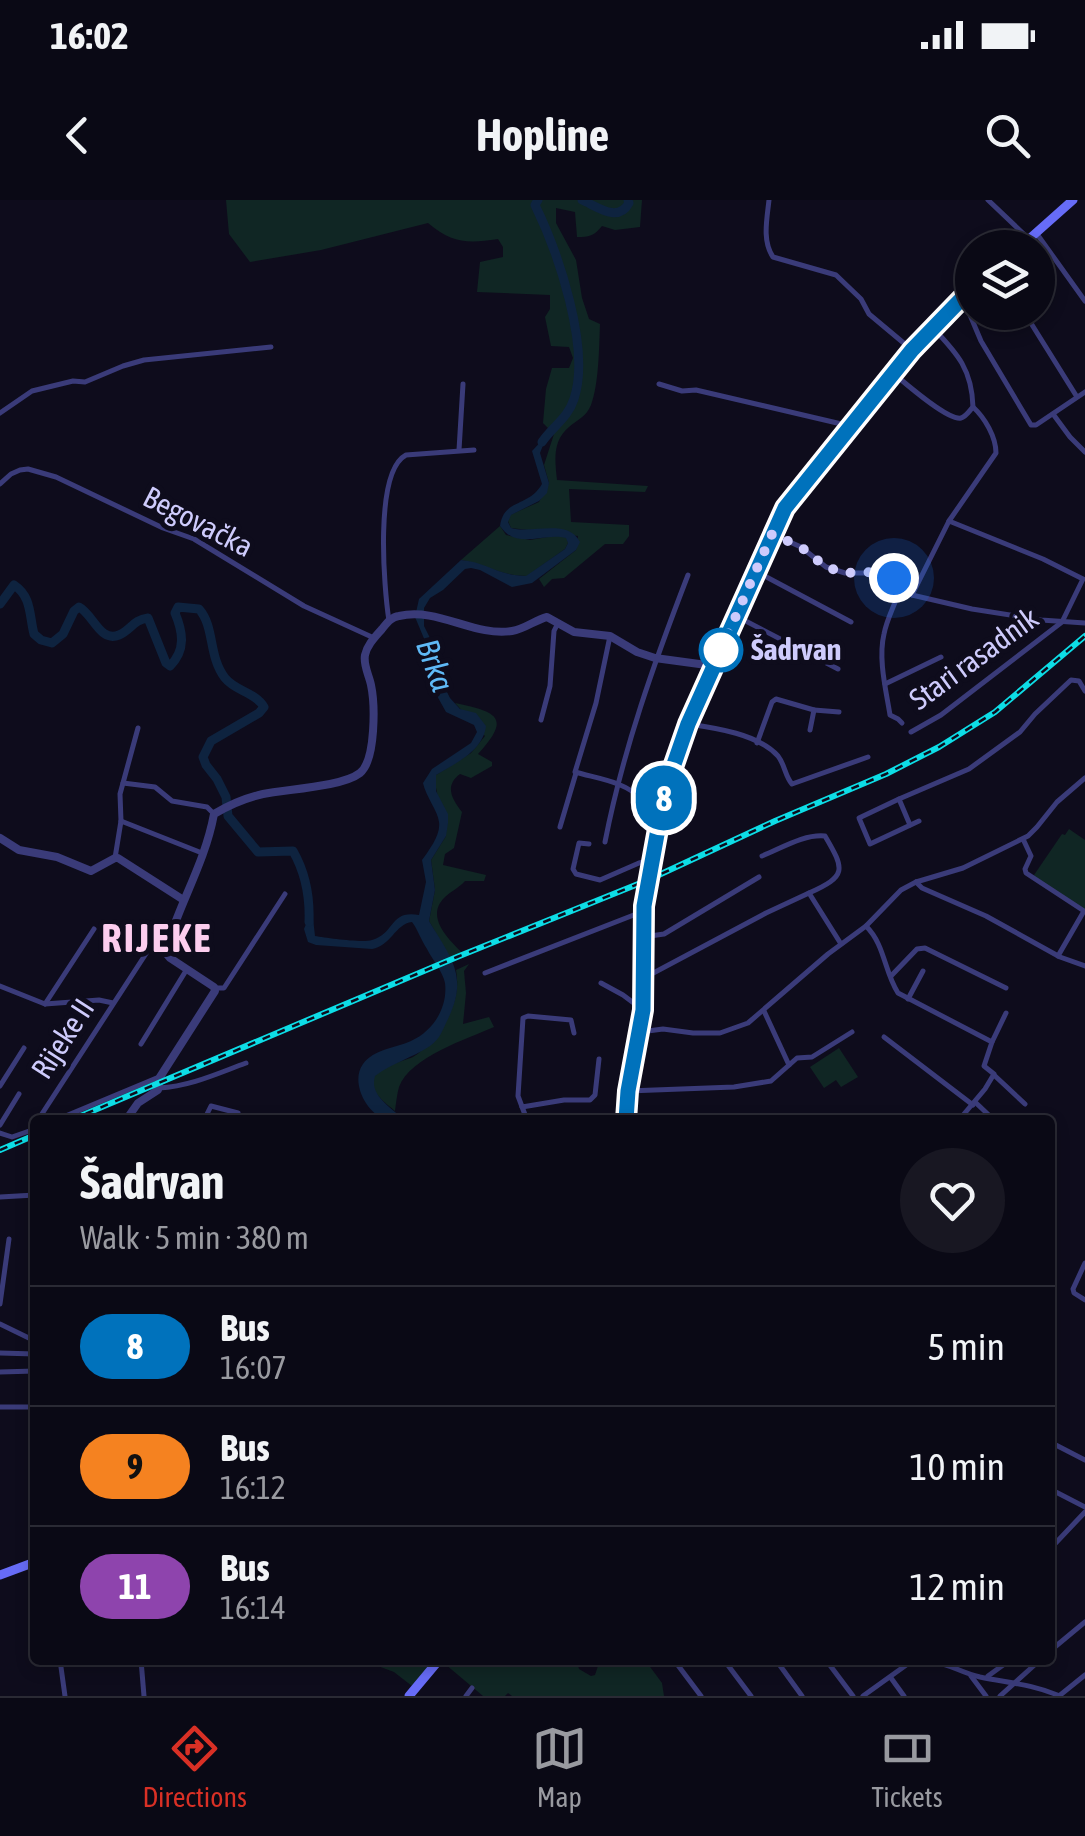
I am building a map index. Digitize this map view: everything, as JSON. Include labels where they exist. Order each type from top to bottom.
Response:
[{"type":"main road","points":[[1039,230],[1073,200]]},
{"type":"main road","points":[[626,1115],[643,1010],[644,911],[652,860],[672,770],[688,724],[772,534],[794,494],[912,350],[955,304]]},
{"type":"main road","points":[[0,1576],[30,1565]]},
{"type":"main road","points":[[409,1696],[436,1665]]},
{"type":"street","points":[[768,200],[766,237],[773,257],[836,275],[869,314],[912,350]]},
{"type":"street","points":[[988,200],[1025,230]]},
{"type":"street","points":[[1055,264],[1085,301]]},
{"type":"street","points":[[912,595],[949,521],[996,453],[983,418],[973,407],[967,370],[933,328]]},
{"type":"street","points":[[976,330],[1029,424],[1036,426],[1085,392]]},
{"type":"street","points":[[1035,330],[1077,397]]},
{"type":"street","points":[[0,413],[32,391],[73,381],[89,382],[130,364],[196,353],[271,347]]},
{"type":"street","points":[[893,374],[957,418],[973,407]]},
{"type":"street","points":[[459,452],[463,384]]},
{"type":"street","points":[[659,384],[850,426]]},
{"type":"street","points":[[1053,414],[1085,452]]},
{"type":"street","points":[[389,621],[384,518],[394,466],[406,455],[474,450]]},
{"type":"street","name":"Begovačka","points":[[0,484],[11,474],[28,469],[56,477],[194,539],[304,606],[374,638]]},
{"type":"street","name":"Stari rasadnik","points":[[911,732],[941,715],[1062,622],[1084,578],[949,521]]},
{"type":"street","name":"Stari rasadnik","points":[[772,534],[801,547],[826,567],[845,573],[888,574],[912,595],[972,609],[1085,622]]},
{"type":"street","points":[[756,572],[851,622]]},
{"type":"street","points":[[605,842],[617,782],[655,658],[688,576]]},
{"type":"street","name":"Stari rasadnik","points":[[900,588],[883,639],[890,715],[902,723]]},
{"type":"street","points":[[285,894],[224,988],[214,988],[166,955],[182,899],[205,854],[215,813],[261,794],[350,778],[363,770],[372,738],[372,690],[365,657],[374,638],[398,616],[429,616],[504,632],[550,618],[574,632],[610,636],[655,658],[714,666]]},
{"type":"street","points":[[736,616],[838,669]]},
{"type":"street","points":[[541,720],[558,623]]},
{"type":"street","points":[[560,826],[602,680],[610,636]]},
{"type":"street","points":[[885,684],[941,657]]},
{"type":"street","points":[[919,821],[870,844],[860,818],[968,768],[1020,732],[1071,680],[1079,681],[1085,692]]},
{"type":"street","points":[[757,743],[774,700],[840,712]]},
{"type":"street","points":[[810,730],[814,710]]},
{"type":"street","points":[[688,724],[723,730],[757,743],[776,755],[792,784],[868,757]]},
{"type":"street","points":[[0,838],[19,850],[56,857],[88,870],[115,858],[121,821],[120,794],[138,728]]},
{"type":"street","points":[[576,773],[625,786],[660,818]]},
{"type":"street","points":[[640,1032],[728,1032],[748,1023],[866,926],[901,890],[963,868],[1023,839],[1085,778]]},
{"type":"street","points":[[124,783],[155,787],[172,800],[207,806],[215,813]]},
{"type":"street","points":[[899,798],[910,825]]},
{"type":"street","points":[[121,821],[205,854]]},
{"type":"street","points":[[644,978],[809,894],[840,873],[840,864],[825,836],[819,834],[762,856]]},
{"type":"street","points":[[1023,839],[1031,852],[1026,872],[1084,911],[1058,956]]},
{"type":"street","points":[[589,844],[579,843],[573,869],[576,874],[596,880],[652,860]]},
{"type":"street","points":[[115,858],[182,899]]},
{"type":"street","points":[[643,936],[664,934],[759,878]]},
{"type":"street","points":[[916,882],[1058,956],[1085,966]]},
{"type":"street","points":[[809,894],[841,944]]},
{"type":"street","points":[[485,973],[644,911]]},
{"type":"street","points":[[866,926],[881,948],[898,993],[992,1042]]},
{"type":"street","points":[[45,1004],[94,930]]},
{"type":"street","name":"Rijeke II","points":[[42,1115],[151,948],[166,955]]},
{"type":"street","points":[[890,977],[917,949],[925,948],[1006,988]]},
{"type":"street","points":[[141,1044],[187,969]]},
{"type":"street","points":[[908,999],[923,971]]},
{"type":"street","points":[[601,982],[643,1010]]},
{"type":"street","points":[[0,986],[45,1004],[99,1000],[113,1003]]},
{"type":"street","points":[[159,1088],[160,1077],[214,988]]},
{"type":"street","points":[[764,1011],[789,1065]]},
{"type":"street","points":[[1006,1013],[984,1066],[1025,1104]]},
{"type":"street","points":[[524,1115],[518,1096],[524,1018],[571,1020],[574,1033]]},
{"type":"street","points":[[628,1091],[769,1082],[801,1057],[812,1057],[852,1032]]},
{"type":"street","points":[[884,1037],[988,1115]]},
{"type":"street","points":[[0,1086],[24,1048]]},
{"type":"street","points":[[521,1108],[590,1100],[594,1097],[598,1059]]},
{"type":"street","points":[[130,1115],[138,1103],[159,1088],[196,1083],[246,1062]]},
{"type":"street","points":[[964,1115],[994,1074]]},
{"type":"street","points":[[68,1115],[160,1077]]},
{"type":"street","points":[[0,1125],[19,1094]]},
{"type":"street","points":[[206,1115],[211,1106],[238,1113]]},
{"type":"street","points":[[0,1133],[12,1136],[30,1128]]},
{"type":"street","points":[[0,1197],[30,1196]]},
{"type":"street","points":[[0,1304],[9,1239]]},
{"type":"street","points":[[1085,1263],[1072,1289],[1085,1300]]},
{"type":"street","points":[[0,1324],[30,1339]]},
{"type":"street","points":[[0,1353],[30,1354]]},
{"type":"street","points":[[0,1372],[30,1372]]},
{"type":"street","points":[[0,1407],[30,1407]]},
{"type":"street","points":[[1055,1445],[1085,1460]]},
{"type":"street","points":[[1055,1492],[1085,1510],[1055,1543]]},
{"type":"street","points":[[1055,1647],[1085,1622]]},
{"type":"street","points":[[60,1665],[63,1696]]},
{"type":"street","points":[[141,1665],[144,1696]]},
{"type":"street","points":[[678,1665],[701,1696]]},
{"type":"street","points":[[728,1665],[751,1696]]},
{"type":"street","points":[[780,1665],[802,1696]]},
{"type":"street","points":[[830,1665],[853,1696]]},
{"type":"street","points":[[863,1696],[905,1665]]},
{"type":"street","points":[[953,1665],[969,1674],[1014,1681],[1060,1696],[1085,1674]]},
{"type":"street","points":[[986,1678],[1003,1665]]},
{"type":"street","points":[[1000,1696],[1034,1665]]},
{"type":"street","points":[[969,1674],[986,1696]]},
{"type":"street","points":[[891,1678],[904,1696]]},
{"type":"street","points":[[466,1696],[472,1688]]},
{"type":"green space","points":[[226,200],[642,200],[640,227],[615,230],[602,226],[585,237],[577,237],[575,212],[556,208],[556,223],[576,260],[589,319],[600,324],[594,396],[587,412],[560,439],[556,452],[557,480],[648,486],[645,492],[569,489],[571,522],[629,525],[629,536],[623,544],[605,544],[564,578],[552,579],[544,587],[539,579],[576,550],[578,536],[511,528],[508,521],[510,515],[539,502],[549,483],[544,465],[554,434],[543,423],[546,389],[552,368],[569,368],[573,358],[569,347],[551,346],[545,317],[550,309],[550,295],[477,292],[480,262],[503,257],[498,239],[460,240],[428,223],[321,250],[250,262],[229,234]]},
{"type":"green space","points":[[500,526],[506,535],[530,540],[559,535],[567,538],[568,543],[527,576],[461,560]]},
{"type":"green space","points":[[455,703],[490,713],[497,724],[478,754],[492,762],[492,766],[471,778],[460,774],[451,788],[462,812],[454,848],[445,854],[443,865],[486,875],[484,881],[465,881],[439,905],[442,929],[465,956],[452,961],[429,921],[435,890],[431,860],[446,836],[436,775],[471,753],[485,736]]},
{"type":"green space","points":[[1069,829],[1085,840],[1085,914],[1032,878]]},
{"type":"green space","points":[[469,964],[464,971],[463,1024],[489,1017],[494,1027],[440,1050],[415,1067],[399,1087],[395,1111],[374,1089],[375,1075],[413,1057],[428,1043],[452,1008],[457,990],[456,970]]},
{"type":"green space","points":[[839,1048],[858,1077],[841,1087],[836,1080],[824,1088],[810,1067]]},
{"type":"green space","points":[[375,1665],[430,1665],[412,1686],[394,1672]]},
{"type":"green space","points":[[446,1665],[578,1665],[591,1676],[598,1665],[649,1665],[662,1683],[664,1696],[508,1693],[483,1696]]},
{"type":"water","points":[[547,435],[540,453],[549,483],[547,493],[511,515],[508,522],[511,528],[567,531],[580,542],[576,550],[532,583],[512,587],[480,570],[465,569],[430,598],[424,608],[424,626],[444,666],[444,686],[450,698],[460,709],[476,713],[486,726],[474,749],[436,775],[436,791],[448,814],[448,823],[446,836],[431,860],[435,890],[429,921],[455,969],[457,992],[433,1043],[375,1076],[378,1095],[398,1115],[379,1115],[365,1101],[359,1086],[363,1064],[373,1055],[419,1037],[432,1025],[444,1001],[442,974],[412,922],[372,949],[316,945],[308,942],[304,929],[310,914],[315,936],[367,941],[380,937],[402,916],[419,915],[426,882],[422,860],[439,827],[423,783],[432,769],[471,743],[477,732],[474,725],[446,712],[436,694],[436,667],[415,617],[419,599],[461,560],[526,576],[565,549],[566,538],[514,538],[500,526],[506,511],[530,497],[542,484],[532,451]]},
{"type":"waterway","name":"Brka","points":[[538,200],[535,205],[570,300],[578,354],[574,399],[542,442]]},
{"type":"waterway","name":"Brka","points":[[582,200],[614,213],[624,209],[628,200]]},
{"type":"waterway","points":[[0,604],[14,585],[27,601],[34,634],[52,643],[63,634],[79,607],[102,632],[112,636],[148,618],[170,666],[181,647],[175,613],[178,607],[199,609],[225,678],[264,707],[211,741],[203,757],[226,797],[228,816],[258,852],[293,851],[306,885],[309,922]]},
{"type":"railway","points":[[83,1115],[648,880],[886,774],[995,712],[1085,636]]},
{"type":"railway","points":[[0,1150],[30,1137]]},
{"type":"bus line","name":"8","points":[[626,1115],[643,1010],[644,906],[660,818],[688,724],[785,508],[912,350],[955,305]]},
{"type":"place","name":"Šadrvan","points":[[721,650]]},
{"type":"district","name":"RIJEKE","points":[[157,938]]},
{"type":"route","points":[[721,650],[772,534],[790,540],[826,567],[845,573],[879,572],[894,578]]}]
